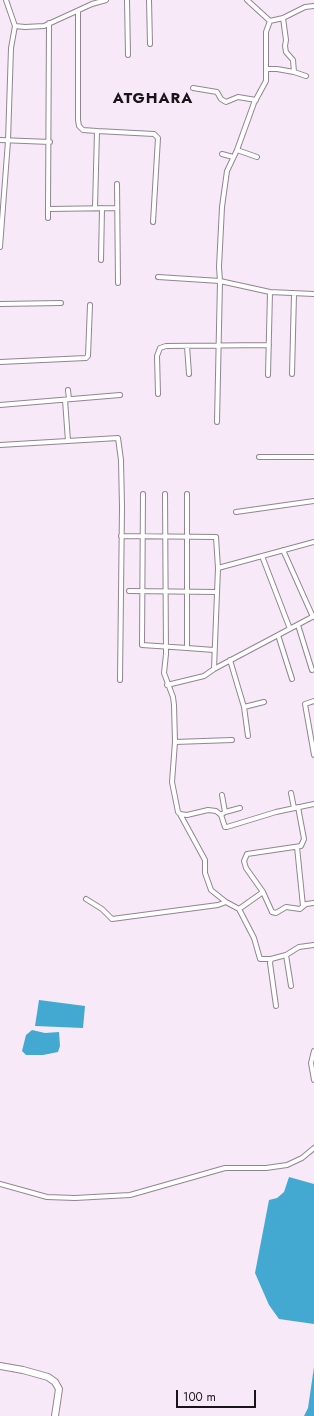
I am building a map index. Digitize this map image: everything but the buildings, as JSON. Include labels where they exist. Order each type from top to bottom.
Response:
[{"type":"main road","points":[[0,1366],[23,1370],[48,1377],[55,1382],[59,1389],[55,1416]]},
{"type":"street","points":[[0,247],[8,141],[11,48],[15,26],[6,0]]},
{"type":"street","points":[[15,26],[38,27],[49,24],[106,0]]},
{"type":"street","points":[[127,0],[128,55]]},
{"type":"street","points":[[149,0],[150,44]]},
{"type":"street","points":[[247,0],[270,21]]},
{"type":"street","points":[[270,21],[283,18],[305,7],[314,6]]},
{"type":"street","points":[[78,11],[79,126],[83,130],[154,134],[158,138],[153,222]]},
{"type":"street","points":[[283,18],[286,52],[293,60],[294,72]]},
{"type":"street","points":[[217,422],[220,281],[218,268],[222,207],[227,171],[237,150],[256,100],[266,81],[266,32],[270,21]]},
{"type":"street","points":[[48,218],[50,142],[49,24]]},
{"type":"street","points":[[266,69],[278,69],[306,76]]},
{"type":"street","points":[[193,88],[217,92],[221,99],[226,102],[238,97],[256,100]]},
{"type":"street","points":[[95,208],[97,131]]},
{"type":"street","points":[[0,140],[50,142]]},
{"type":"street","points":[[237,150],[256,157]]},
{"type":"street","points":[[222,154],[233,157]]},
{"type":"street","points":[[117,184],[118,283]]},
{"type":"street","points":[[101,260],[102,208]]},
{"type":"street","points":[[48,210],[117,208]]},
{"type":"street","points":[[158,277],[220,281],[270,292],[314,294]]},
{"type":"street","points":[[268,376],[270,292]]},
{"type":"street","points":[[292,374],[294,294]]},
{"type":"street","points":[[0,304],[61,302]]},
{"type":"street","points":[[0,362],[86,358],[88,356],[90,305]]},
{"type":"street","points":[[158,394],[157,351],[166,346],[269,345]]},
{"type":"street","points":[[187,346],[189,374]]},
{"type":"street","points":[[68,390],[68,441]]},
{"type":"street","points":[[0,405],[120,395]]},
{"type":"street","points":[[0,445],[118,438],[121,460],[120,680]]},
{"type":"street","points":[[259,457],[314,457]]},
{"type":"street","points":[[143,494],[142,645],[214,650]]},
{"type":"street","points":[[165,494],[166,647],[164,673],[167,685],[173,697],[175,742],[172,782],[176,807],[205,860],[205,873],[211,890],[226,902],[239,909],[254,938],[260,959],[271,959],[286,955],[299,947],[314,945]]},
{"type":"street","points":[[187,494],[187,648]]},
{"type":"street","points":[[236,512],[314,501]]},
{"type":"street","points":[[121,536],[216,537],[218,568],[214,669]]},
{"type":"street","points":[[218,568],[314,542]]},
{"type":"street","points":[[167,685],[204,676],[230,660],[314,616],[283,550]]},
{"type":"street","points":[[262,556],[290,629]]},
{"type":"street","points":[[129,592],[216,592]]},
{"type":"street","points":[[298,625],[312,670]]},
{"type":"street","points":[[278,636],[292,678]]},
{"type":"street","points":[[230,660],[244,707],[248,736]]},
{"type":"street","points":[[314,701],[305,704],[314,755]]},
{"type":"street","points":[[244,707],[264,702]]},
{"type":"street","points":[[175,742],[232,740]]},
{"type":"street","points":[[291,793],[304,839],[301,846],[254,853],[245,856],[244,861],[246,868],[263,892],[271,911],[274,913],[286,907],[297,909],[314,903]]},
{"type":"street","points":[[222,795],[225,827],[230,827],[296,807],[314,804]]},
{"type":"street","points":[[180,814],[192,814],[213,810],[223,814],[240,808]]},
{"type":"street","points":[[297,847],[303,906]]},
{"type":"street","points":[[239,909],[263,892]]},
{"type":"street","points":[[86,899],[102,909],[112,919],[218,905],[226,902]]},
{"type":"street","points":[[286,955],[291,986]]},
{"type":"street","points":[[271,959],[270,963],[276,1006]]},
{"type":"street","points":[[314,1051],[311,1060],[314,1080]]},
{"type":"street","points":[[0,1184],[47,1197],[75,1198],[130,1195],[225,1168],[266,1168],[287,1165],[302,1158],[314,1148]]},
{"type":"water","points":[[39,1000],[85,1006],[83,1028],[35,1026]]},
{"type":"water","points":[[32,1030],[45,1033],[59,1032],[60,1046],[58,1052],[43,1055],[26,1055],[22,1051],[26,1035]]},
{"type":"water","points":[[289,1177],[314,1184],[314,1324],[279,1319],[269,1305],[255,1273],[269,1200],[277,1198],[284,1192]]},
{"type":"water","points":[[314,1367],[314,1416],[304,1416],[308,1408]]},
{"type":"district","name":"ATGHARA","points":[[153,99]]}]
